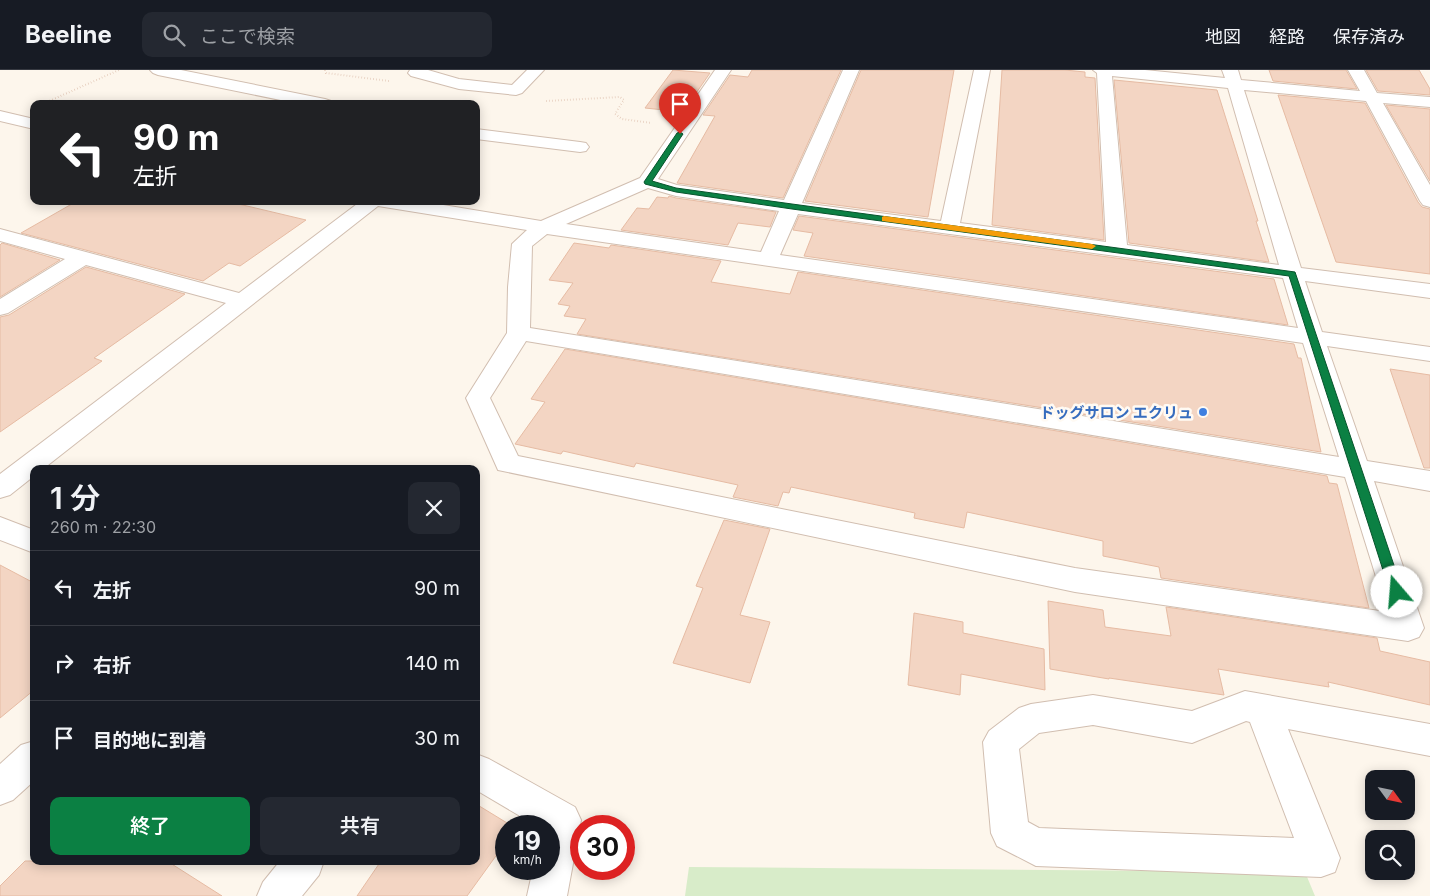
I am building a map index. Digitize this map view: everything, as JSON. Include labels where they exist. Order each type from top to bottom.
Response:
[{"type":"street","points":[[158,70],[305,100]]},
{"type":"street","points":[[420,70],[416,73],[459,84],[516,90],[536,70]]},
{"type":"street","points":[[722,70],[647,182],[543,227],[522,244],[519,287],[519,333],[478,398],[508,463],[1075,580],[1408,628],[1292,274],[1232,77]]},
{"type":"street","points":[[768,259],[851,70]]},
{"type":"street","points":[[950,227],[982,70]]},
{"type":"street","points":[[1117,250],[1103,70],[1232,77],[1372,97],[1430,102]]},
{"type":"street","points":[[1356,70],[1430,201]]},
{"type":"street","points":[[226,84],[246,74]]},
{"type":"street","points":[[0,116],[30,123]]},
{"type":"street","points":[[480,135],[525,147],[580,147]]},
{"type":"street","points":[[647,182],[676,190],[792,207],[1430,291]]},
{"type":"street","points":[[0,488],[369,205]]},
{"type":"street","points":[[406,205],[543,227],[1430,354]]},
{"type":"street","points":[[0,234],[242,302]]},
{"type":"street","points":[[0,308],[82,258]]},
{"type":"street","points":[[519,333],[1430,481]]},
{"type":"street","points":[[0,528],[30,540]]},
{"type":"street","points":[[1263,710],[1321,858],[1036,847],[1010,833],[1001,742],[1032,718],[1093,710],[1192,727],[1245,706],[1430,740]]},
{"type":"street","points":[[0,788],[30,761]]},
{"type":"street","points":[[480,774],[562,820],[546,896]]},
{"type":"street","points":[[277,896],[302,865]]},
{"type":"path","points":[[52,100],[119,70]]},
{"type":"green space","points":[[689,867],[1305,872],[1315,896],[685,896]]},
{"type":"building","points":[[673,70],[710,73],[683,112],[645,108]]},
{"type":"building","points":[[752,70],[841,70],[783,198],[677,183],[715,116],[703,115],[730,75],[748,77]]},
{"type":"building","points":[[861,70],[954,70],[928,217],[805,201]]},
{"type":"building","points":[[1002,70],[1065,70],[1085,72],[1085,77],[1095,78],[1104,240],[992,225]]},
{"type":"building","points":[[1269,70],[1346,70],[1357,89],[1273,81]]},
{"type":"building","points":[[1366,70],[1419,70],[1430,89],[1430,95],[1378,91]]},
{"type":"building","points":[[1114,80],[1217,90],[1269,262],[1129,243]]},
{"type":"building","points":[[1278,95],[1365,103],[1418,202],[1422,207],[1430,209],[1430,274],[1336,262]]},
{"type":"building","points":[[1386,105],[1430,109],[1430,181]]},
{"type":"building","points":[[669,196],[776,212],[770,227],[738,223],[728,245],[621,230],[637,208],[649,209],[657,197],[668,198]]},
{"type":"building","points":[[70,205],[243,205],[306,220],[240,266],[229,263],[203,281],[21,233]]},
{"type":"building","points":[[799,216],[1274,279],[1288,325],[804,256],[813,233],[793,230]]},
{"type":"building","points":[[2,243],[60,260],[0,297],[0,245]]},
{"type":"building","points":[[574,243],[609,248],[611,245],[721,261],[711,282],[790,294],[798,272],[1294,344],[1298,358],[1301,358],[1321,452],[577,334],[586,319],[564,316],[570,306],[558,304],[573,283],[549,280]]},
{"type":"building","points":[[86,267],[185,294],[94,358],[102,361],[0,432],[0,317],[9,315]]},
{"type":"building","points":[[565,349],[1327,476],[1329,483],[1337,484],[1369,608],[1161,578],[1159,567],[1103,556],[1103,541],[967,512],[964,528],[914,518],[915,513],[791,487],[789,493],[783,492],[778,506],[733,497],[738,485],[636,463],[634,467],[563,451],[561,454],[515,444],[545,402],[531,399]]},
{"type":"building","points":[[1390,369],[1430,375],[1430,468],[1424,468]]},
{"type":"building","points":[[724,520],[770,529],[740,615],[770,622],[750,683],[673,663],[703,588],[696,586]]},
{"type":"building","points":[[0,565],[30,581],[30,693],[0,718]]},
{"type":"building","points":[[1048,601],[1103,610],[1105,627],[1171,636],[1166,607],[1377,638],[1380,651],[1430,662],[1430,705],[1328,682],[1329,687],[1218,669],[1224,695],[1050,669]]},
{"type":"building","points":[[914,613],[963,622],[963,633],[1044,649],[1045,690],[961,674],[960,695],[908,685]]},
{"type":"building","points":[[480,806],[495,816],[495,857],[467,896],[357,896],[378,865],[480,865]]},
{"type":"building","points":[[25,861],[30,861],[30,865],[173,865],[222,896],[0,896],[0,886]]},
{"type":"slow traffic","points":[[884,219],[1092,246]]},
{"type":"place","name":"ドッグサロン エクリュ","points":[[1203,412]]},
{"type":"route","points":[[680,134],[647,182],[676,190],[792,207],[1292,274],[1397,592]]}]
